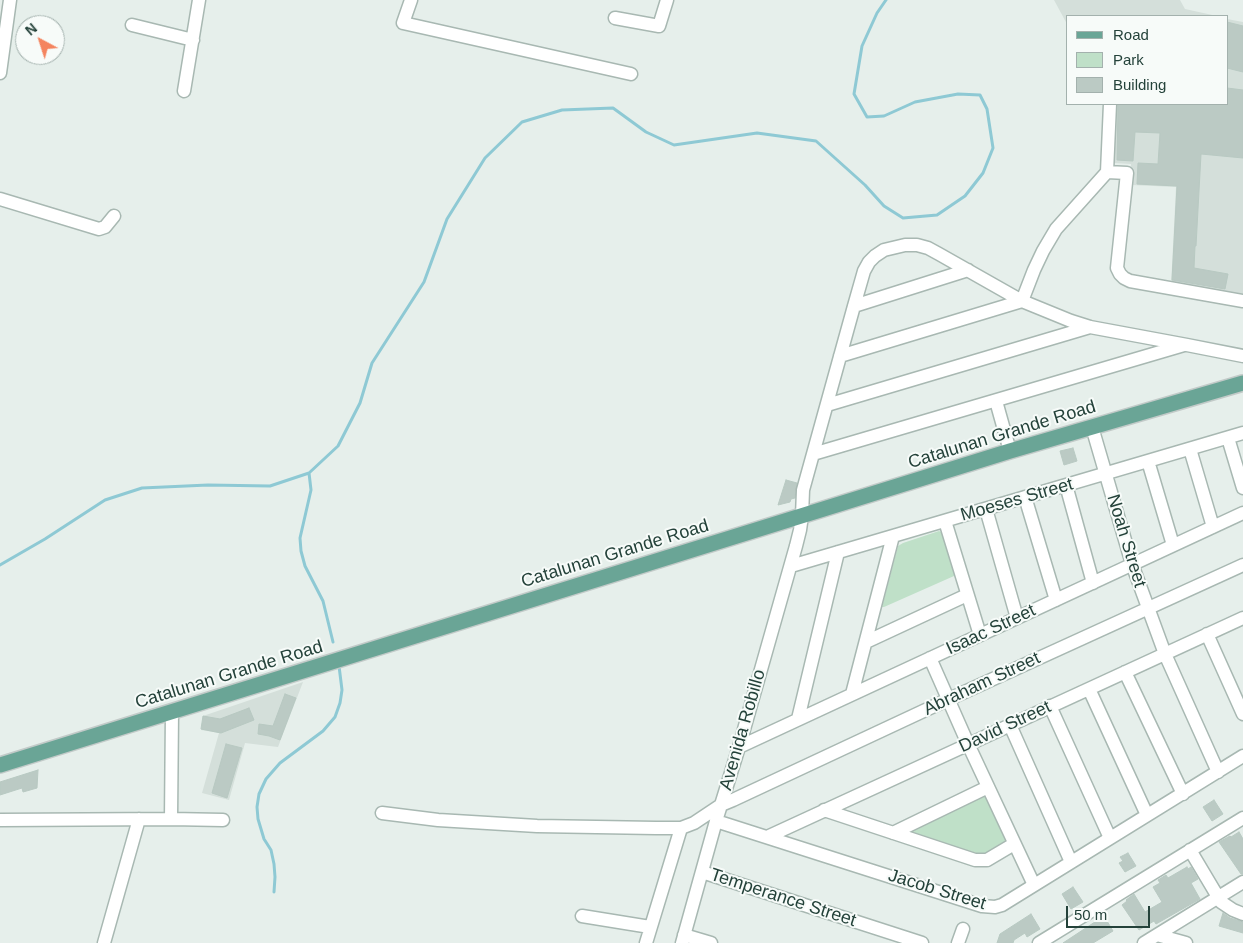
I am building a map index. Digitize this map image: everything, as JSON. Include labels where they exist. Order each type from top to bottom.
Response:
[{"type":"main road","name":"Catalunan Grande Road","points":[[0,765],[1010,451],[1243,383]]},
{"type":"street","points":[[0,73],[10,0]]},
{"type":"street","points":[[184,91],[198,0]]},
{"type":"street","points":[[411,0],[403,23],[631,74]]},
{"type":"street","points":[[616,18],[659,26],[667,0]]},
{"type":"street","points":[[132,25],[193,40]]},
{"type":"street","points":[[840,356],[1022,301],[1034,270],[1056,229],[1106,172],[1110,105]]},
{"type":"street","points":[[1106,172],[1127,173],[1117,268],[1124,278],[1130,282],[1243,301]]},
{"type":"street","points":[[0,199],[99,229],[105,227],[114,216]]},
{"type":"street","name":"Avenida Robillo","points":[[683,939],[791,566],[800,530],[803,490],[812,454],[864,271],[869,262],[875,256],[889,249],[906,245],[918,245],[940,254],[1022,301],[1090,327],[1188,344],[1243,356]]},
{"type":"street","points":[[854,306],[968,270]]},
{"type":"street","points":[[827,405],[1090,327]]},
{"type":"street","points":[[812,454],[1188,344]]},
{"type":"street","points":[[996,401],[1010,451]]},
{"type":"street","name":"Noah Street","points":[[1092,427],[1132,564],[1148,608],[1165,654],[1218,772]]},
{"type":"street","name":"Moeses Street","points":[[791,566],[1243,433]]},
{"type":"street","points":[[1228,438],[1243,488]]},
{"type":"street","points":[[1190,449],[1213,526]]},
{"type":"street","points":[[1148,461],[1173,546]]},
{"type":"street","points":[[1066,485],[1093,583]]},
{"type":"street","points":[[1025,497],[1056,600]]},
{"type":"street","points":[[986,509],[1017,618]]},
{"type":"street","name":"Isaac Street","points":[[739,746],[1243,513]]},
{"type":"street","points":[[945,521],[980,635]]},
{"type":"street","points":[[852,694],[893,536]]},
{"type":"street","points":[[798,719],[838,552]]},
{"type":"street","name":"Abraham Street","points":[[681,828],[702,818],[721,805],[1243,565]]},
{"type":"street","points":[[866,642],[967,596]]},
{"type":"street","name":"David Street","points":[[767,836],[1243,618]]},
{"type":"street","points":[[1207,634],[1243,714]]},
{"type":"street","points":[[930,658],[1034,885]]},
{"type":"street","points":[[1125,672],[1182,794]]},
{"type":"street","points":[[1089,689],[1148,815]]},
{"type":"street","points":[[1050,706],[1110,838]]},
{"type":"street","points":[[171,819],[172,712]]},
{"type":"street","points":[[1010,725],[1071,862]]},
{"type":"street","name":"Jacob Street","points":[[716,821],[982,906],[995,907],[1243,756]]},
{"type":"street","points":[[893,833],[988,787]]},
{"type":"street","points":[[824,810],[975,860],[987,860],[1014,844]]},
{"type":"street","points":[[382,813],[445,820],[537,826],[681,828],[646,943]]},
{"type":"street","points":[[1039,943],[1243,818]]},
{"type":"street","points":[[104,943],[139,819]]},
{"type":"street","points":[[0,820],[222,820]]},
{"type":"street","points":[[1190,850],[1218,897],[1227,906],[1243,914]]},
{"type":"street","name":"Temperance Street","points":[[702,872],[922,943]]},
{"type":"street","points":[[1144,943],[1243,882]]},
{"type":"street","points":[[582,916],[650,927]]},
{"type":"street","points":[[958,943],[963,929]]},
{"type":"street","points":[[1157,935],[1186,943]]},
{"type":"street","points":[[683,939],[711,943]]},
{"type":"shaded area","points":[[1054,0],[1180,0],[1185,9],[1212,15],[1066,15],[1066,22]]},
{"type":"shaded area","points":[[1228,19],[1243,22],[1243,295],[1171,285],[1176,187],[1131,185],[1131,164],[1114,163],[1117,105],[1228,105]]},
{"type":"shaded area","points":[[303,682],[278,747],[245,743],[229,800],[202,793],[219,733],[201,730],[203,716]]},
{"type":"green space","points":[[939,531],[943,533],[954,576],[882,607],[898,546]]},
{"type":"green space","points":[[983,796],[987,798],[1006,839],[1003,844],[985,853],[976,853],[909,832],[910,829]]},
{"type":"building","points":[[1228,22],[1243,26],[1243,72],[1228,68]]},
{"type":"building","points":[[1228,88],[1243,90],[1243,158],[1201,154],[1194,268],[1228,274],[1225,289],[1172,280],[1177,186],[1137,184],[1138,163],[1158,164],[1160,133],[1135,132],[1133,161],[1117,160],[1118,105],[1228,105]]},
{"type":"building","points":[[1073,448],[1077,461],[1064,465],[1060,451]]},
{"type":"building","points":[[786,480],[797,483],[795,498],[791,499],[790,502],[778,505]]},
{"type":"building","points":[[285,694],[296,698],[280,740],[258,734],[259,724],[273,726]]},
{"type":"building","points":[[249,708],[254,720],[221,733],[201,729],[203,716],[220,719]]},
{"type":"building","points":[[226,744],[242,748],[227,798],[212,793]]},
{"type":"building","points":[[38,770],[37,788],[23,792],[22,788],[0,795],[0,782]]},
{"type":"building","points":[[1214,800],[1223,814],[1212,821],[1203,807]]},
{"type":"building","points":[[1239,832],[1243,839],[1243,874],[1241,874],[1219,842]]},
{"type":"building","points":[[1128,853],[1136,866],[1125,872],[1119,863],[1123,861],[1120,857]]},
{"type":"building","points":[[1187,867],[1188,869],[1191,867],[1198,879],[1191,883],[1200,899],[1156,924],[1154,921],[1139,930],[1122,905],[1134,894],[1145,912],[1162,902],[1153,887],[1160,883],[1158,880],[1166,875],[1168,878]]},
{"type":"building","points":[[1073,887],[1083,902],[1071,909],[1062,894]]},
{"type":"building","points":[[1223,913],[1230,918],[1243,922],[1243,933],[1219,926]]},
{"type":"building","points":[[1031,914],[1040,929],[1027,937],[1025,933],[1014,940],[1013,943],[997,943],[1000,934]]},
{"type":"building","points":[[1104,916],[1113,931],[1093,943],[1063,943]]},
{"type":"waterway","points":[[0,565],[45,539],[105,500],[142,488],[208,485],[270,486],[309,473],[338,446],[360,403],[372,363],[424,282],[447,219],[485,158],[522,122],[562,110],[613,108],[646,132],[674,145],[757,133],[816,141],[865,185],[884,206],[903,218],[937,215],[965,196],[983,173],[993,148],[987,109],[980,95],[958,94],[915,102],[884,116],[867,117],[854,94],[862,46],[877,13],[886,0]]},
{"type":"waterway","points":[[309,473],[311,490],[300,538],[301,551],[305,566],[323,601],[333,642]]},
{"type":"waterway","points":[[274,892],[275,877],[271,850],[264,839],[258,819],[259,794],[266,779],[280,763],[323,731],[335,717],[342,690],[339,666]]}]
